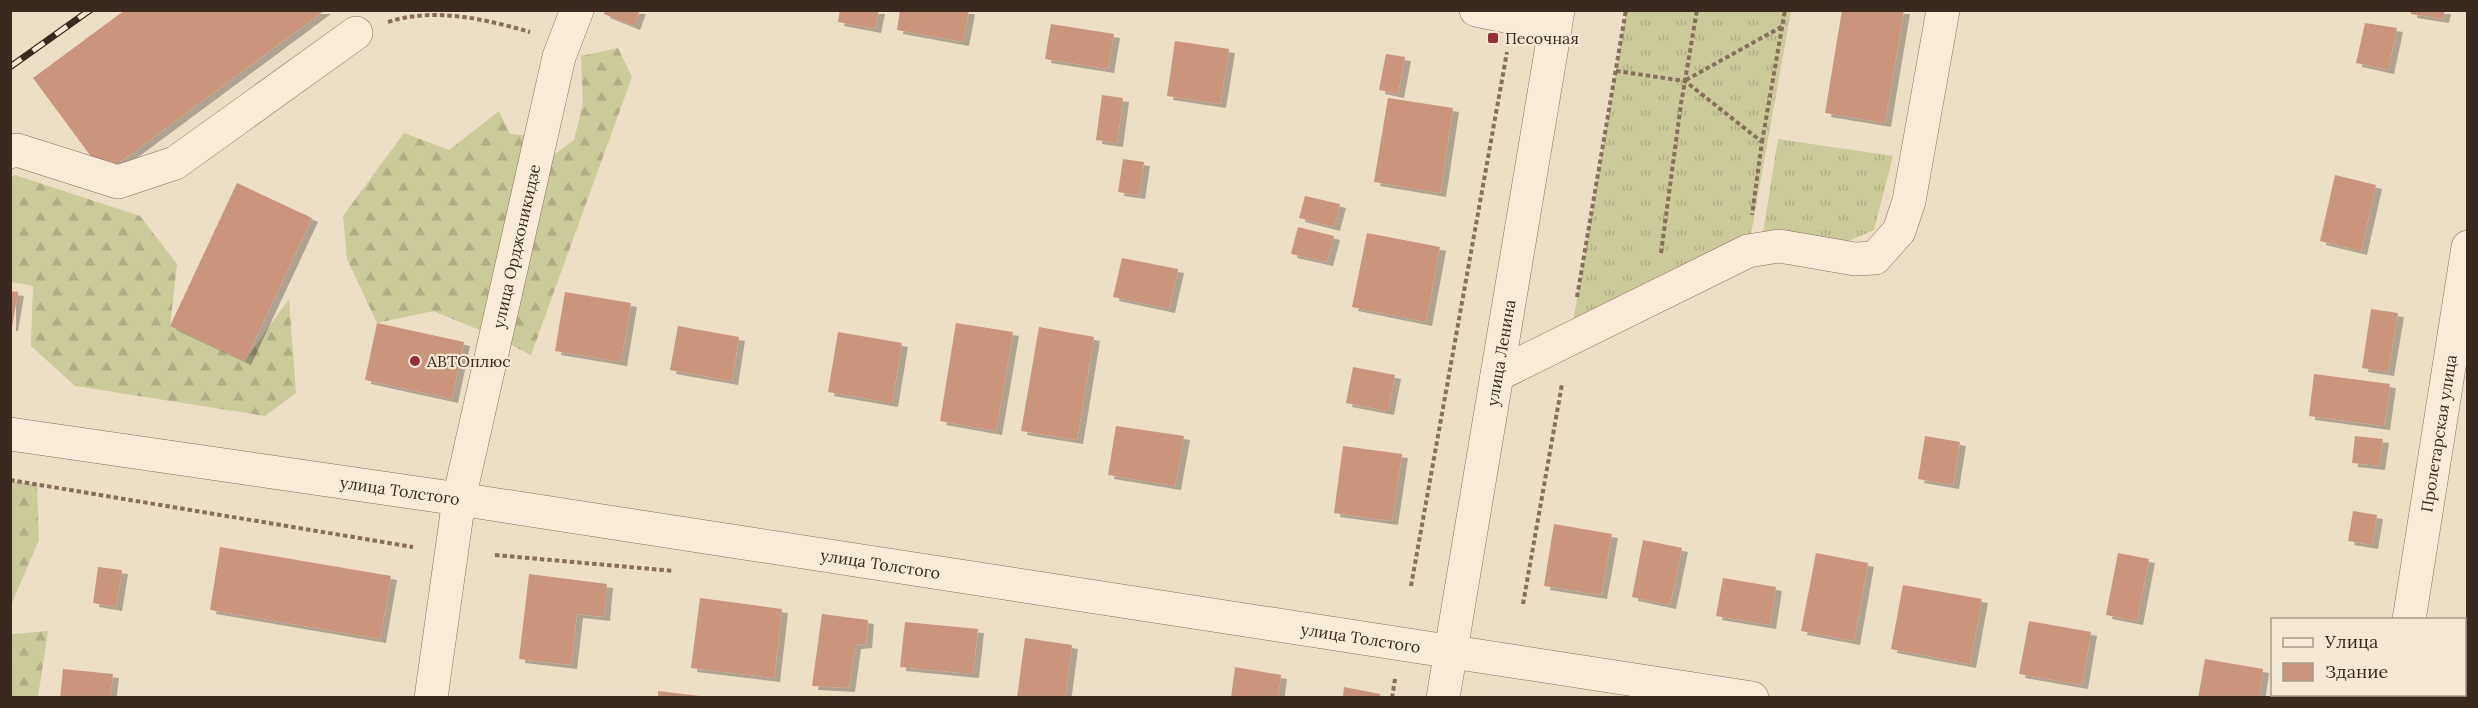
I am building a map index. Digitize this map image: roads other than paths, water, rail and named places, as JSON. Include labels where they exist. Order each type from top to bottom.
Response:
[{"type":"street","name":"улица Орджоникидзе","points":[[431,698],[459,499],[559,57],[577,10]]},
{"type":"street","points":[[1476,10],[1514,18],[1556,18]]},
{"type":"street","points":[[1497,375],[1748,251],[1779,246],[1854,259],[1875,258],[1899,231],[1909,201],[1943,10]]},
{"type":"street","name":"улица Ленина","points":[[1443,698],[1556,18]]},
{"type":"street","points":[[10,152],[17,150],[118,182],[175,164],[356,33]]},
{"type":"street","name":"Пролетарская улица","points":[[2409,618],[2468,247]]},
{"type":"street","name":"улица Толстого","points":[[10,434],[459,499],[1752,698]]},
{"type":"railway","points":[[10,67],[90,10]]},
{"type":"place","name":"Песочная","points":[[1493,38]]},
{"type":"place","name":"АВТОплюс","points":[[415,361]]}]
